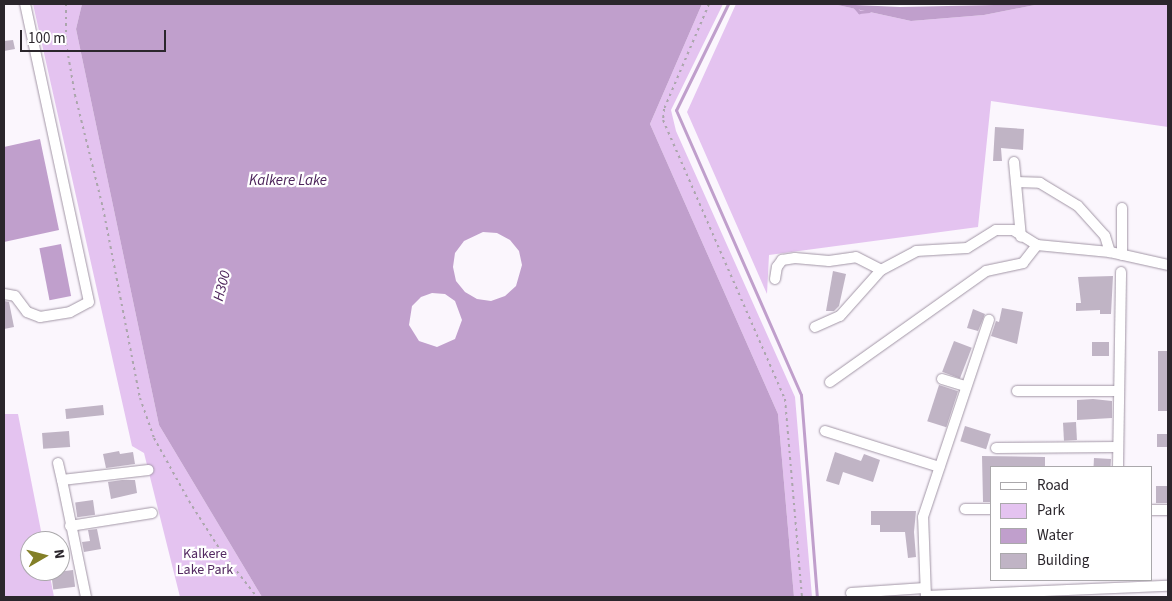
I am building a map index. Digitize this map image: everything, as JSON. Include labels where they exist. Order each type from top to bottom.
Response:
[{"type":"street","points":[[4,294],[15,296],[27,312],[40,317],[70,312],[88,302],[25,4]]},
{"type":"street","points":[[1014,162],[1021,237]]},
{"type":"street","points":[[1016,182],[1040,183],[1078,206],[1105,236],[1110,252]]},
{"type":"street","points":[[1122,208],[1122,255]]},
{"type":"street","points":[[815,326],[840,316],[880,270],[916,251],[967,248],[996,230],[1012,230],[1037,245],[1110,252],[1168,265]]},
{"type":"street","points":[[830,382],[986,271],[1023,264],[1037,245]]},
{"type":"street","points":[[775,279],[777,267],[782,260],[795,258],[829,261],[856,257],[880,270]]},
{"type":"street","points":[[1118,466],[1121,272]]},
{"type":"street","points":[[926,594],[922,523],[965,386],[989,320]]},
{"type":"street","points":[[942,379],[965,386]]},
{"type":"street","points":[[1017,391],[1119,391]]},
{"type":"street","points":[[825,431],[939,467]]},
{"type":"street","points":[[996,448],[1118,447]]},
{"type":"street","points":[[58,463],[86,597]]},
{"type":"street","points":[[62,480],[148,470]]},
{"type":"street","points":[[965,509],[990,509]]},
{"type":"street","points":[[1152,510],[1168,510]]},
{"type":"street","points":[[70,526],[152,513]]},
{"type":"street","points":[[851,593],[926,594],[1168,586]]},
{"type":"path","points":[[66,4],[66,43],[73,87],[103,208],[140,398],[154,438],[189,501],[221,551],[257,597]]},
{"type":"path","points":[[709,4],[664,109],[663,120],[786,399],[802,597]]},
{"type":"green space","name":"Kalkere Lake Park","points":[[33,4],[82,4],[76,29],[159,425],[262,597],[180,597],[144,453],[132,446]]},
{"type":"green space","points":[[702,4],[723,4],[671,110],[676,131],[795,397],[812,597],[794,597],[778,414],[650,124]]},
{"type":"green space","points":[[736,4],[833,4],[911,21],[984,15],[1040,4],[1168,4],[1168,127],[991,101],[978,227],[769,255],[767,294],[687,112]]},
{"type":"green space","points":[[4,414],[18,414],[41,531],[20,531],[20,581],[51,581],[54,597],[4,597]]},
{"type":"water","name":"Kalkere Lake","points":[[82,4],[702,4],[650,124],[778,414],[794,597],[262,597],[159,425],[76,29]],"holes":[[[483,232],[497,233],[510,240],[519,251],[522,265],[516,286],[505,296],[491,301],[477,299],[465,292],[456,281],[453,267],[455,253],[464,241]],[[432,293],[445,294],[455,301],[462,320],[455,339],[437,347],[419,341],[409,325],[412,306],[421,297]]]},
{"type":"water","points":[[833,4],[900,7],[1040,4],[984,15],[911,21]]},
{"type":"water","points":[[40,139],[59,230],[4,242],[4,147]]},
{"type":"water","points":[[61,244],[71,296],[50,300],[39,248]]},
{"type":"building","points":[[13,40],[15,49],[4,51],[4,41]]},
{"type":"building","points":[[995,127],[1024,129],[1023,150],[1001,148],[1002,161],[993,161]]},
{"type":"building","points":[[833,271],[846,274],[839,306],[834,311],[826,311]]},
{"type":"building","points":[[1113,276],[1111,314],[1100,314],[1100,310],[1076,311],[1076,303],[1081,303],[1078,277]]},
{"type":"building","points":[[4,301],[9,302],[14,327],[4,329]]},
{"type":"building","points":[[1002,308],[1023,312],[1017,344],[991,336],[996,321],[999,322]]},
{"type":"building","points":[[973,309],[985,314],[978,331],[967,328]]},
{"type":"building","points":[[954,341],[972,348],[960,379],[942,372]]},
{"type":"building","points":[[1092,342],[1109,342],[1109,356],[1092,356]]},
{"type":"building","points":[[1158,351],[1168,351],[1168,411],[1158,411]]},
{"type":"building","points":[[939,385],[958,391],[946,427],[927,421]]},
{"type":"building","points":[[1077,400],[1112,401],[1112,418],[1077,420]]},
{"type":"building","points":[[103,405],[104,415],[66,419],[65,409]]},
{"type":"building","points":[[1076,422],[1077,440],[1064,441],[1063,423]]},
{"type":"building","points":[[965,426],[991,434],[986,449],[960,441]]},
{"type":"building","points":[[69,431],[70,447],[43,449],[42,433]]},
{"type":"building","points":[[1157,434],[1168,434],[1168,447],[1157,447]]},
{"type":"building","points":[[119,451],[120,454],[133,452],[135,464],[106,468],[103,454]]},
{"type":"building","points":[[835,452],[861,461],[864,454],[880,460],[873,482],[843,472],[839,485],[826,481]]},
{"type":"building","points":[[982,456],[1045,457],[1045,466],[990,466],[990,502],[983,502]]},
{"type":"building","points":[[1094,458],[1111,459],[1111,466],[1094,466]]},
{"type":"building","points":[[135,480],[137,493],[111,499],[108,482]]},
{"type":"building","points":[[1156,486],[1168,486],[1168,503],[1156,503]]},
{"type":"building","points":[[93,500],[95,515],[77,517],[75,503]]},
{"type":"building","points":[[871,511],[916,511],[914,532],[916,557],[908,558],[905,532],[880,532],[880,525],[871,525]]},
{"type":"building","points":[[97,529],[101,549],[84,552],[82,542],[90,541],[88,530]]},
{"type":"building","points":[[70,570],[73,570],[75,587],[53,590],[52,581],[70,581]]},
{"type":"waterway","points":[[728,4],[676,110],[801,395],[817,597]]},
{"type":"waterway","points":[[852,4],[859,12],[869,11]]},
{"type":"water label","name":"H300","points":[[222,286]]}]
